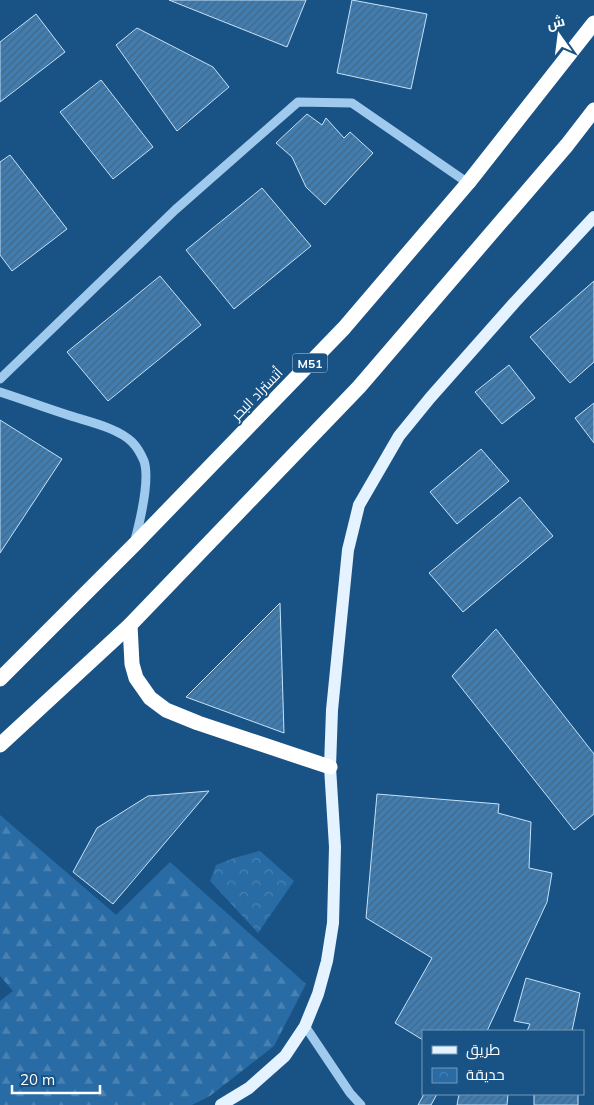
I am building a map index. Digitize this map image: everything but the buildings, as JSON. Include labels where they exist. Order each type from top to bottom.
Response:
[{"type":"highway","name":"أتستراد البحر","points":[[3,673],[134,545],[344,328],[468,183],[594,23]]},
{"type":"highway","points":[[0,745],[130,625],[359,387],[567,145],[594,110]]},
{"type":"highway","points":[[130,625],[132,664],[136,678],[150,698],[166,710],[198,724],[330,766]]},
{"type":"main road","points":[[221,1105],[249,1088],[285,1056],[306,1026],[327,961],[334,923],[335,847],[330,766],[332,710],[348,550],[359,505],[399,436],[514,302],[594,216]]},
{"type":"street","points":[[0,379],[175,210],[298,102],[352,103],[468,183]]},
{"type":"street","points":[[0,392],[94,423],[121,434],[131,441],[139,451],[146,475],[134,545]]},
{"type":"street","points":[[306,1026],[350,1093],[361,1105]]},
{"type":"green space","points":[[0,815],[116,915],[170,862],[306,984],[274,1046],[210,1096],[192,1105],[0,1105],[0,1001],[13,991],[0,976]]},
{"type":"green space","points":[[260,851],[294,881],[258,933],[210,881],[216,865]]}]
